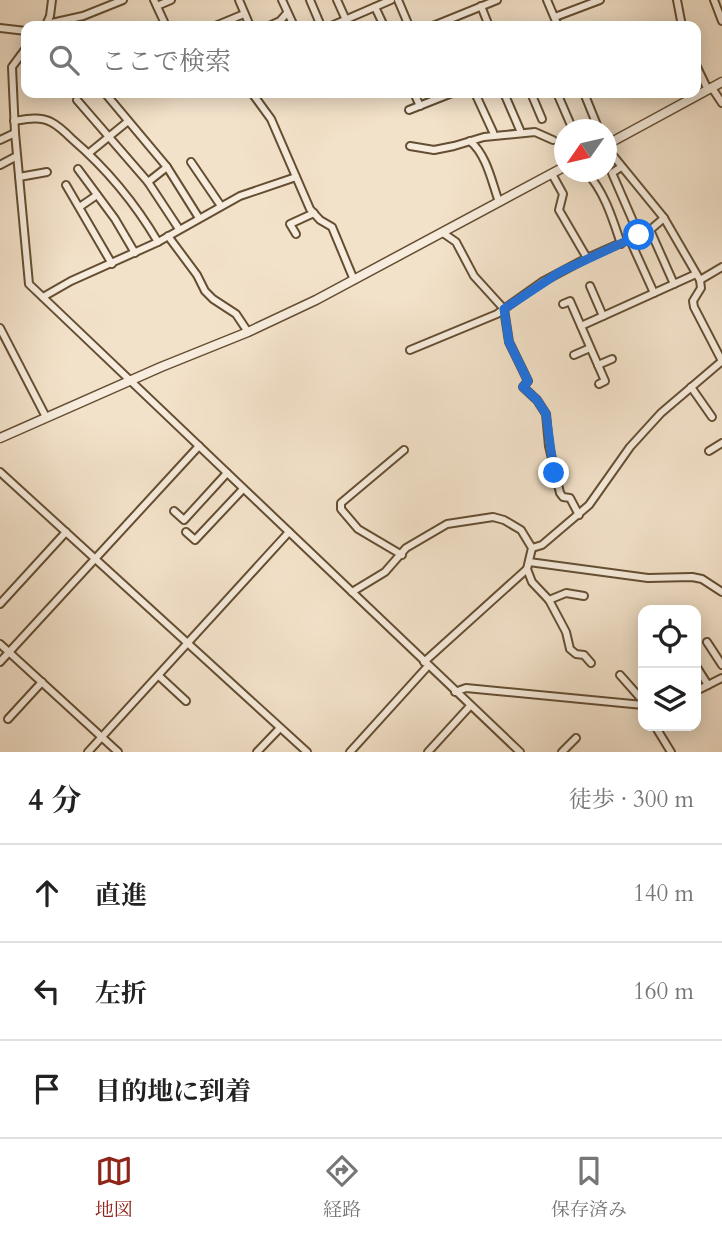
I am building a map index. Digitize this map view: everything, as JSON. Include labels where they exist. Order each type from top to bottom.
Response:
[{"type":"street","points":[[62,21],[83,16],[123,0]]},
{"type":"street","points":[[164,21],[155,3],[171,0]]},
{"type":"street","points":[[239,0],[248,21]]},
{"type":"street","points":[[282,0],[291,21]]},
{"type":"street","points":[[310,0],[319,21]]},
{"type":"street","points":[[337,0],[346,20],[391,0]]},
{"type":"street","points":[[365,0],[380,21]]},
{"type":"street","points":[[398,0],[408,21]]},
{"type":"street","points":[[446,21],[497,0]]},
{"type":"street","points":[[547,0],[556,21]]},
{"type":"street","points":[[555,17],[600,0]]},
{"type":"street","points":[[677,0],[681,21]]},
{"type":"street","points":[[714,0],[722,21]]},
{"type":"street","points":[[46,21],[53,2]]},
{"type":"street","points":[[481,6],[487,21]]},
{"type":"street","points":[[280,21],[287,13]]},
{"type":"street","points":[[227,21],[244,14]]},
{"type":"street","points":[[456,17],[458,21]]},
{"type":"street","points":[[0,29],[21,31]]},
{"type":"street","points":[[21,55],[12,67],[14,121],[30,284],[520,752]]},
{"type":"street","points":[[701,74],[722,103]]},
{"type":"street","points":[[701,94],[722,82]]},
{"type":"street","points":[[109,98],[167,167],[199,218]]},
{"type":"street","points":[[256,98],[271,119],[314,214],[332,227],[354,280]]},
{"type":"street","points":[[416,98],[419,106]]},
{"type":"street","points":[[409,110],[434,98]]},
{"type":"street","points":[[477,98],[493,132]]},
{"type":"street","points":[[506,98],[520,130]]},
{"type":"street","points":[[533,98],[542,119]]},
{"type":"street","points":[[560,98],[568,119]]},
{"type":"street","points":[[586,98],[595,119]]},
{"type":"street","points":[[617,140],[694,98]]},
{"type":"street","points":[[77,100],[148,182],[179,229]]},
{"type":"street","points":[[14,121],[39,118],[50,121],[89,153],[140,211],[159,242]]},
{"type":"street","points":[[89,153],[127,122]]},
{"type":"street","points":[[410,146],[434,150],[484,137],[535,131],[553,140]]},
{"type":"street","points":[[0,141],[15,133]]},
{"type":"street","points":[[470,141],[477,146],[499,202]]},
{"type":"street","points":[[0,165],[17,156]]},
{"type":"street","points":[[532,548],[542,545],[579,515],[596,497],[630,447],[661,413],[722,361],[694,307],[693,301],[701,288],[698,277],[664,218],[617,161]]},
{"type":"street","points":[[191,162],[221,206]]},
{"type":"street","points":[[148,182],[167,167]]},
{"type":"street","points":[[621,167],[612,173],[639,235]]},
{"type":"street","points":[[78,169],[115,219],[135,253]]},
{"type":"street","points":[[19,177],[47,172]]},
{"type":"street","points":[[0,438],[130,380],[248,332],[354,280],[552,174],[563,194],[559,210],[587,258]]},
{"type":"street","points":[[46,299],[71,281],[159,242],[221,206],[296,177]]},
{"type":"street","points":[[596,182],[621,244]]},
{"type":"street","points":[[66,185],[81,206],[112,264]]},
{"type":"street","points":[[81,206],[97,195]]},
{"type":"street","points":[[606,203],[621,195]]},
{"type":"street","points":[[296,234],[290,224],[314,214]]},
{"type":"street","points":[[410,350],[504,309],[542,282],[587,258],[650,230],[664,218]]},
{"type":"street","points":[[650,230],[674,284]]},
{"type":"street","points":[[443,233],[456,242],[474,276],[504,309],[513,354],[528,376],[523,387],[537,400],[546,414],[549,446],[560,493],[563,497],[570,498],[579,515]]},
{"type":"street","points":[[168,236],[197,275],[205,291],[236,314],[248,332]]},
{"type":"street","points":[[630,240],[654,293]]},
{"type":"street","points":[[581,326],[674,284],[722,267]]},
{"type":"street","points":[[590,286],[603,316]]},
{"type":"street","points":[[563,304],[570,301],[605,381],[599,384]]},
{"type":"street","points":[[0,328],[46,417]]},
{"type":"street","points":[[574,355],[590,348]]},
{"type":"street","points":[[598,365],[612,359]]},
{"type":"street","points":[[691,387],[712,417]]},
{"type":"street","points":[[709,451],[722,443]]},
{"type":"street","points":[[0,663],[199,446]]},
{"type":"street","points":[[402,555],[358,529],[341,509],[341,503],[404,450]]},
{"type":"street","points":[[0,472],[307,752]]},
{"type":"street","points":[[174,511],[184,520],[227,473]]},
{"type":"street","points":[[186,532],[195,540],[243,489]]},
{"type":"street","points":[[350,752],[426,664],[528,565],[532,548],[521,530],[505,520],[493,517],[447,524],[406,548],[385,572],[352,592]]},
{"type":"street","points":[[0,604],[66,532]]},
{"type":"street","points":[[88,752],[289,532]]},
{"type":"street","points":[[528,565],[648,578],[692,577],[702,579],[722,592]]},
{"type":"street","points":[[528,565],[538,591],[549,600],[566,632],[570,649],[576,654],[584,655],[591,663]]},
{"type":"street","points":[[549,600],[566,593],[584,597]]},
{"type":"street","points":[[707,642],[722,665]]},
{"type":"street","points":[[0,644],[118,752]]},
{"type":"street","points":[[697,668],[708,685]]},
{"type":"street","points":[[620,675],[638,697]]},
{"type":"street","points":[[159,676],[186,701]]},
{"type":"street","points":[[701,688],[722,678]]},
{"type":"street","points":[[8,719],[42,682]]},
{"type":"street","points":[[455,692],[466,688],[638,703]]},
{"type":"street","points":[[433,750],[470,706]]},
{"type":"street","points":[[257,752],[280,728]]},
{"type":"street","points":[[659,731],[671,752]]},
{"type":"street","points":[[562,752],[576,738]]},
{"type":"route","points":[[554,473],[546,414],[537,400],[523,387],[528,376],[513,354],[504,309],[560,272],[639,235]]}]
